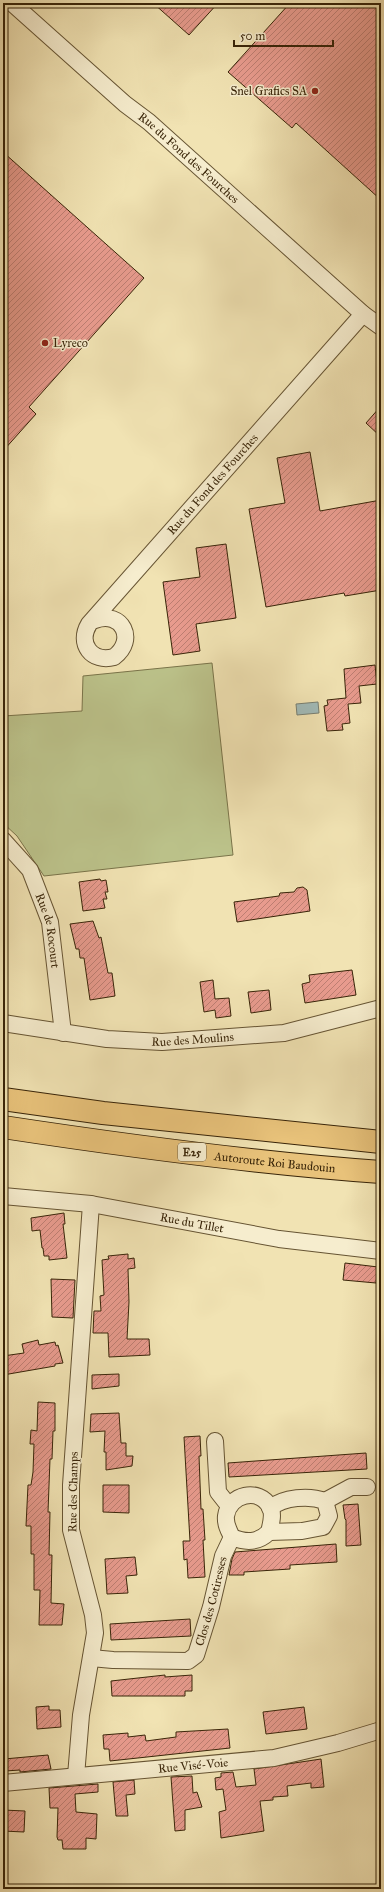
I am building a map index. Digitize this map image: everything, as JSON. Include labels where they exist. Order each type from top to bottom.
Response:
[{"type":"highway","points":[[3,1099],[104,1113],[381,1142]]},
{"type":"highway","name":"Autoroute Roi Baudouin","points":[[3,1127],[99,1142],[329,1168],[381,1172]]},
{"type":"street","name":"Rue du Fond des Fourches","points":[[12,3],[125,104],[155,127],[363,314],[381,327]]},
{"type":"street","name":"Rue du Fond des Fourches","points":[[95,620],[125,583],[363,314]]},
{"type":"street","name":"Rue de Rocourt","points":[[3,840],[30,870],[50,922],[63,1032]]},
{"type":"street","name":"Rue des Moulins","points":[[3,1023],[107,1040],[162,1042],[284,1033],[381,1008]]},
{"type":"street","name":"Rue du Tillet","points":[[3,1196],[91,1204],[279,1239],[381,1251]]},
{"type":"street","name":"Rue des Champs","points":[[76,1776],[80,1715],[95,1633],[93,1615],[71,1530],[71,1499],[91,1204]]},
{"type":"street","points":[[215,1441],[218,1492],[229,1506]]},
{"type":"street","points":[[270,1508],[278,1502],[314,1497],[325,1501],[351,1487],[367,1487]]},
{"type":"street","points":[[269,1532],[272,1520],[270,1508],[264,1500],[250,1495],[236,1498],[229,1506],[225,1517],[227,1527],[232,1537],[243,1542],[256,1541],[269,1532],[302,1531],[323,1526],[329,1516],[325,1501]]},
{"type":"street","name":"Clos des Cotiresses","points":[[91,1658],[113,1660],[188,1661],[196,1655],[211,1607],[224,1556],[232,1537]]},
{"type":"street","name":"Rue Visé-Voie","points":[[3,1783],[274,1758],[338,1743],[381,1730]]},
{"type":"green space","points":[[212,663],[233,855],[44,876],[17,836],[3,823],[3,716],[82,711],[83,676]]},
{"type":"water","points":[[318,702],[319,713],[297,715],[296,704]]},
{"type":"building","points":[[153,3],[218,3],[189,35]]},
{"type":"building","name":"Snel Grafics SA","points":[[290,3],[381,3],[381,200],[296,123],[292,128],[228,72]]},
{"type":"building","name":"Lyreco","points":[[3,152],[144,278],[29,407],[36,414],[3,451]]},
{"type":"building","points":[[381,406],[381,437],[366,423]]},
{"type":"building","points":[[310,452],[320,511],[381,500],[381,590],[345,596],[344,593],[266,607],[249,509],[285,503],[277,458]]},
{"type":"building","points":[[226,544],[236,618],[196,624],[200,651],[173,655],[163,582],[200,577],[196,548]]},
{"type":"building","points":[[375,665],[377,684],[359,686],[361,703],[348,704],[350,723],[342,724],[343,730],[327,731],[324,706],[328,705],[327,700],[346,698],[344,669]]},
{"type":"building","points":[[100,879],[101,881],[106,880],[108,892],[105,892],[107,899],[103,899],[105,908],[83,911],[79,882]]},
{"type":"building","points":[[303,887],[307,890],[310,911],[237,922],[234,902],[279,896],[280,893],[294,892],[297,888]]},
{"type":"building","points":[[93,921],[99,938],[101,937],[108,973],[112,973],[115,996],[90,1000],[84,958],[80,958],[79,949],[76,949],[70,924]]},
{"type":"building","points":[[352,970],[356,995],[305,1003],[302,984],[310,982],[309,975]]},
{"type":"building","points":[[213,980],[215,999],[229,998],[231,1016],[216,1018],[215,1010],[204,1012],[200,982]]},
{"type":"building","points":[[269,990],[271,1010],[251,1013],[248,992]]},
{"type":"building","points":[[64,1213],[65,1224],[63,1224],[67,1258],[49,1260],[49,1256],[44,1256],[40,1230],[32,1231],[31,1218]]},
{"type":"building","points":[[128,1254],[128,1259],[134,1258],[135,1268],[128,1269],[129,1302],[127,1339],[149,1339],[150,1355],[109,1357],[108,1333],[93,1333],[94,1311],[101,1311],[100,1296],[104,1295],[102,1260],[109,1259],[108,1256]]},
{"type":"building","points":[[345,1263],[378,1267],[376,1283],[343,1280]]},
{"type":"building","points":[[51,1279],[75,1280],[73,1318],[52,1317]]},
{"type":"building","points":[[38,1340],[39,1345],[55,1342],[56,1346],[58,1345],[63,1363],[55,1364],[55,1366],[3,1375],[3,1356],[24,1353],[22,1344]]},
{"type":"building","points":[[119,1374],[119,1386],[92,1389],[92,1375]]},
{"type":"building","points":[[38,1402],[55,1403],[55,1431],[53,1431],[52,1459],[50,1459],[48,1512],[50,1512],[49,1555],[52,1555],[51,1603],[64,1604],[62,1625],[39,1625],[40,1590],[34,1590],[34,1554],[31,1554],[31,1526],[26,1526],[28,1485],[31,1485],[33,1472],[34,1444],[30,1444],[31,1430],[37,1431]]},
{"type":"building","points":[[119,1413],[121,1443],[126,1443],[126,1456],[133,1456],[132,1466],[106,1470],[106,1452],[104,1452],[105,1431],[90,1432],[91,1414]]},
{"type":"building","points":[[200,1436],[201,1456],[199,1456],[201,1509],[203,1509],[205,1540],[203,1540],[205,1577],[188,1578],[187,1559],[184,1560],[183,1541],[190,1541],[184,1437]]},
{"type":"building","points":[[366,1453],[367,1469],[229,1477],[228,1463]]},
{"type":"building","points":[[103,1485],[129,1485],[129,1513],[103,1512]]},
{"type":"building","points":[[358,1504],[361,1545],[346,1546],[346,1520],[343,1505]]},
{"type":"building","points":[[336,1544],[337,1562],[290,1565],[290,1569],[244,1572],[244,1575],[229,1575],[235,1552]]},
{"type":"building","points":[[135,1557],[137,1575],[126,1576],[128,1593],[107,1594],[105,1559]]},
{"type":"building","points":[[190,1619],[191,1636],[111,1640],[110,1624]]},
{"type":"building","points":[[165,1675],[165,1677],[192,1675],[192,1691],[185,1691],[185,1696],[112,1696],[111,1681]]},
{"type":"building","points":[[49,1706],[49,1710],[60,1710],[61,1727],[37,1729],[36,1707]]},
{"type":"building","points":[[304,1707],[307,1729],[266,1734],[263,1712]]},
{"type":"building","points":[[228,1729],[230,1748],[110,1761],[109,1749],[104,1749],[103,1735],[128,1733],[128,1737],[145,1735],[146,1741],[176,1737],[176,1732]]},
{"type":"building","points":[[48,1755],[51,1769],[20,1772],[20,1770],[5,1771],[4,1759]]},
{"type":"building","points":[[321,1759],[324,1787],[311,1788],[311,1783],[287,1786],[288,1796],[273,1797],[273,1800],[260,1801],[264,1831],[221,1838],[219,1812],[226,1810],[223,1789],[216,1790],[215,1778],[221,1777],[221,1773],[233,1772],[236,1787],[256,1785],[254,1769]]},
{"type":"building","points":[[192,1776],[193,1793],[197,1792],[202,1807],[185,1810],[185,1830],[175,1831],[171,1777]]},
{"type":"building","points":[[134,1780],[135,1794],[126,1795],[128,1816],[116,1816],[113,1782]]},
{"type":"building","points":[[98,1784],[98,1792],[75,1794],[76,1812],[97,1814],[96,1839],[86,1838],[86,1849],[63,1849],[62,1840],[58,1840],[57,1837],[58,1808],[50,1808],[49,1788]]},
{"type":"building","points":[[3,1810],[25,1811],[24,1832],[3,1831]]},
{"type":"place","name":"Snel Grafics SA","points":[[315,91]]},
{"type":"place","name":"Lyreco","points":[[45,343]]}]
